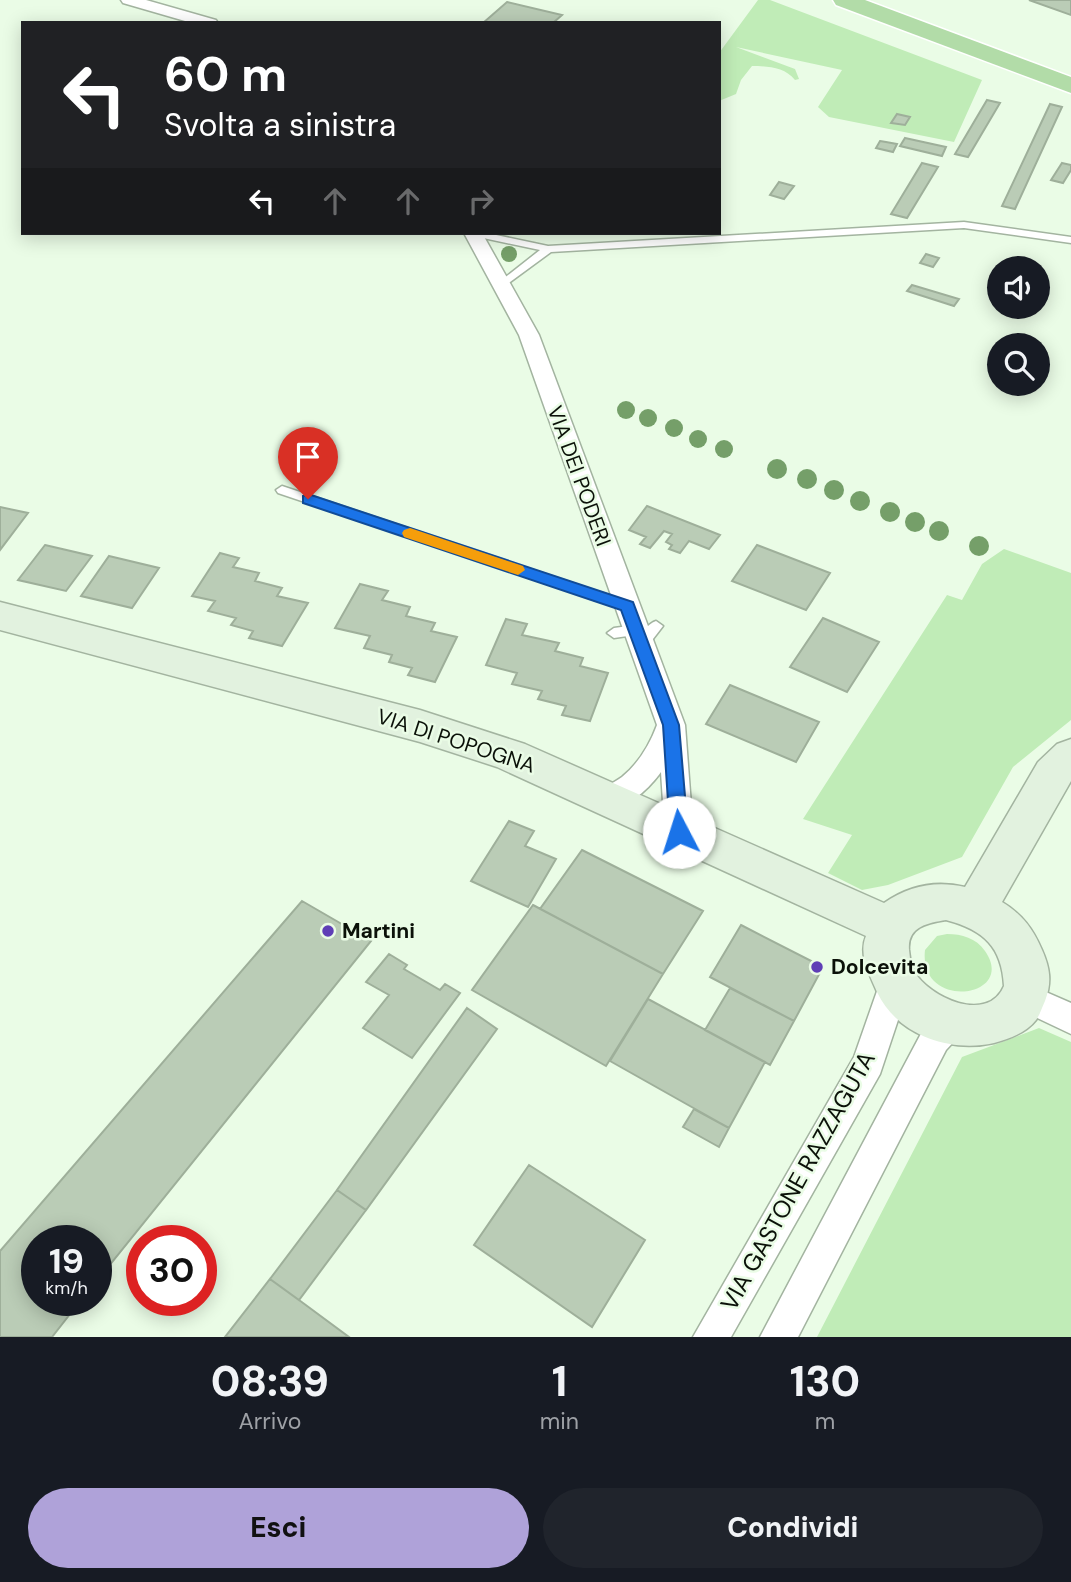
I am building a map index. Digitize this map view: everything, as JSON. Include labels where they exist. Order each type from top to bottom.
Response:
[{"type":"highway","points":[[844,0],[1071,86]]},
{"type":"highway","points":[[879,0],[1071,72]]},
{"type":"main road","name":"VIA DI POPOGNA","points":[[0,616],[420,726],[511,755],[891,927]]},
{"type":"main road","points":[[976,908],[1052,774],[1071,755]]},
{"type":"main road","points":[[946,901],[976,908],[997,920],[1020,946],[1028,976],[1023,996],[1012,1011],[995,1021],[974,1026],[950,1024],[917,1009],[894,984],[885,954],[891,927],[902,914],[927,903],[946,901]]},
{"type":"street","points":[[129,0],[204,21]]},
{"type":"street","name":"VIA DEI PODERI","points":[[475,235],[529,335],[637,633],[665,687],[671,725],[679,832]]},
{"type":"street","points":[[610,798],[640,780],[654,762],[671,725]]},
{"type":"street","name":"VIA GASTONE RAZZAGUTA","points":[[711,1337],[868,1063],[894,984]]},
{"type":"street","points":[[1023,996],[1071,1019]]},
{"type":"street","points":[[778,1337],[935,1039],[950,1024]]},
{"type":"lane","points":[[483,235],[548,249],[964,225],[1071,240]]},
{"type":"lane","points":[[502,285],[548,249]]},
{"type":"lane","points":[[282,491],[627,606]]},
{"type":"green space","points":[[758,0],[770,0],[982,80],[954,142],[829,117],[818,107],[842,70],[736,47],[795,69],[799,79],[795,80],[786,72],[775,68],[752,66],[741,80],[736,94],[721,100],[721,50]]},
{"type":"green space","points":[[1004,549],[1071,573],[1071,720],[1013,767],[962,857],[888,885],[862,890],[828,873],[852,835],[803,819],[947,595],[962,600],[982,564]]},
{"type":"green space","points":[[947,934],[968,938],[985,951],[992,967],[989,979],[979,988],[950,990],[936,983],[927,970],[925,950],[937,936]]},
{"type":"green space","points":[[1039,1028],[1071,1042],[1071,1337],[817,1337],[962,1057]]},
{"type":"building","points":[[1029,0],[1071,0],[1071,15]]},
{"type":"building","points":[[507,2],[562,15],[555,21],[485,21]]},
{"type":"building","points":[[987,100],[1000,103],[968,157],[955,154]]},
{"type":"building","points":[[1050,104],[1062,107],[1015,209],[1002,206]]},
{"type":"building","points":[[897,114],[910,117],[905,125],[891,123]]},
{"type":"building","points":[[905,138],[946,147],[942,156],[900,146]]},
{"type":"building","points":[[880,141],[897,144],[893,152],[876,148]]},
{"type":"building","points":[[922,163],[938,167],[907,218],[891,214]]},
{"type":"building","points":[[1062,163],[1071,165],[1063,183],[1051,180]]},
{"type":"building","points":[[779,182],[794,186],[784,199],[770,195]]},
{"type":"building","points":[[926,254],[939,258],[933,267],[920,263]]},
{"type":"building","points":[[912,285],[959,299],[954,306],[907,291]]},
{"type":"building","points":[[647,506],[720,535],[709,549],[689,541],[680,553],[669,549],[672,545],[666,542],[672,534],[664,531],[650,548],[640,544],[646,537],[629,530]]},
{"type":"building","points":[[0,507],[28,513],[0,550]]},
{"type":"building","points":[[45,545],[92,556],[66,591],[18,580]]},
{"type":"building","points":[[757,545],[830,573],[806,610],[732,581]]},
{"type":"building","points":[[220,553],[239,558],[233,567],[259,573],[255,581],[282,588],[277,596],[308,603],[282,646],[249,638],[253,631],[231,625],[236,618],[208,611],[215,601],[192,596]]},
{"type":"building","points":[[109,556],[159,568],[132,608],[81,596]]},
{"type":"building","points":[[360,584],[388,591],[382,600],[410,607],[406,616],[435,623],[431,631],[457,637],[435,682],[408,675],[412,668],[389,662],[392,655],[364,648],[370,636],[335,628]]},
{"type":"building","points":[[823,618],[879,642],[847,692],[790,667]]},
{"type":"building","points":[[506,619],[527,624],[522,635],[559,643],[555,651],[583,658],[580,666],[608,673],[590,721],[562,715],[566,706],[538,699],[542,691],[512,684],[517,673],[486,665]]},
{"type":"building","points":[[730,685],[819,722],[796,762],[706,724]]},
{"type":"building","points":[[509,821],[534,831],[525,846],[556,859],[528,907],[471,881]]},
{"type":"building","points":[[582,850],[703,911],[663,974],[540,909]]},
{"type":"building","points":[[302,901],[371,941],[142,1225],[126,1225],[126,1245],[112,1262],[112,1225],[22,1225]]},
{"type":"building","points":[[533,905],[663,974],[606,1066],[472,990]]},
{"type":"building","points":[[741,925],[823,967],[794,1021],[710,977]]},
{"type":"building","points":[[389,954],[407,965],[404,969],[440,990],[445,984],[460,993],[412,1058],[363,1028],[389,995],[366,982]]},
{"type":"building","points":[[730,988],[794,1021],[770,1065],[705,1030]]},
{"type":"building","points":[[648,999],[765,1062],[729,1128],[610,1061]]},
{"type":"building","points":[[467,1008],[497,1029],[366,1210],[337,1190]]},
{"type":"building","points":[[694,1109],[729,1128],[719,1147],[683,1127]]},
{"type":"building","points":[[529,1165],[645,1240],[592,1327],[474,1245]]},
{"type":"building","points":[[337,1190],[366,1210],[299,1300],[270,1279]]},
{"type":"building","points":[[21,1227],[21,1316],[68,1316],[52,1337],[0,1337],[0,1251]]},
{"type":"building","points":[[270,1279],[299,1300],[349,1337],[225,1337]]},
{"type":"slow traffic","points":[[410,533],[518,570]]},
{"type":"place","name":"Martini","points":[[328,931]]},
{"type":"place","name":"Dolcevita","points":[[817,967]]},
{"type":"route","points":[[308,499],[627,606],[671,725],[679,832]]}]
